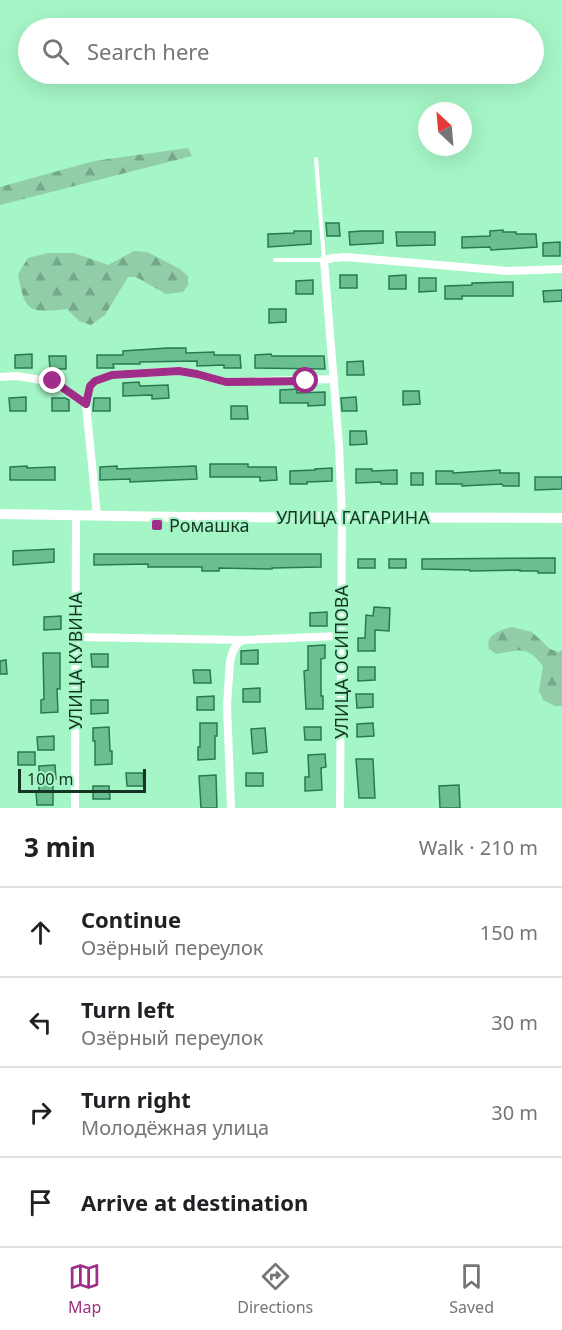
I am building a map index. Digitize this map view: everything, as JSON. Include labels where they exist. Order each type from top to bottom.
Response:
[{"type":"main road","name":"УЛИЦА ГАГАРИНА","points":[[0,514],[562,518]]},
{"type":"street","points":[[324,260],[358,257],[508,271],[562,269]]},
{"type":"street","name":"УЛИЦА ОСИПОВА","points":[[324,260],[342,517],[340,808]]},
{"type":"street","points":[[97,516],[86,404],[90,386],[95,381],[112,375],[179,371],[226,382],[334,379]]},
{"type":"street","points":[[0,377],[17,376],[53,381],[86,404]]},
{"type":"street","name":"УЛИЦА КУВИНА","points":[[75,808],[76,515]]},
{"type":"street","points":[[75,636],[243,640],[340,636]]},
{"type":"street","points":[[231,808],[227,706],[230,661],[237,644],[243,640]]},
{"type":"lane","points":[[275,260],[324,260],[316,159]]},
{"type":"green space","points":[[188,148],[192,156],[0,205],[0,187],[94,161]]},
{"type":"green space","points":[[134,251],[147,252],[180,269],[188,276],[188,285],[183,292],[166,294],[136,277],[128,277],[105,315],[91,325],[79,321],[67,309],[44,311],[31,308],[23,296],[18,274],[28,258],[48,253],[74,253],[108,265]]},
{"type":"green space","points":[[512,627],[532,632],[550,649],[559,652],[562,650],[562,706],[555,706],[543,700],[539,691],[543,666],[532,655],[522,651],[496,654],[489,649],[488,644],[492,636]]},
{"type":"building","points":[[326,223],[339,223],[340,236],[327,236]]},
{"type":"building","points":[[503,230],[503,232],[516,232],[516,234],[536,234],[537,247],[491,250],[490,247],[462,248],[462,237],[490,236],[490,231]]},
{"type":"building","points":[[294,231],[311,231],[311,244],[268,247],[268,234],[294,233]]},
{"type":"building","points":[[383,231],[383,243],[350,245],[349,232]]},
{"type":"building","points":[[396,232],[435,232],[435,245],[397,246]]},
{"type":"building","points":[[560,242],[560,256],[543,256],[543,243]]},
{"type":"building","points":[[340,275],[357,275],[357,288],[340,288]]},
{"type":"building","points":[[406,275],[406,289],[389,289],[389,276]]},
{"type":"building","points":[[419,278],[436,278],[436,291],[419,292]]},
{"type":"building","points":[[313,280],[313,294],[296,294],[296,281]]},
{"type":"building","points":[[513,282],[513,296],[462,296],[462,299],[445,299],[445,286]]},
{"type":"building","points":[[562,290],[562,301],[544,302],[543,291]]},
{"type":"building","points":[[269,309],[286,309],[286,322],[269,323]]},
{"type":"building","points":[[186,348],[186,353],[214,352],[214,355],[240,355],[241,368],[224,368],[224,365],[197,366],[197,361],[140,362],[140,364],[113,364],[114,368],[97,368],[97,355],[123,355],[123,351]]},
{"type":"building","points":[[32,354],[32,368],[15,368],[15,355]]},
{"type":"building","points":[[271,354],[272,356],[324,356],[325,369],[255,368],[255,355]]},
{"type":"building","points":[[49,356],[66,356],[66,369],[50,369]]},
{"type":"building","points":[[363,361],[364,375],[347,375],[347,362]]},
{"type":"building","points":[[139,382],[140,386],[168,385],[169,398],[152,399],[152,395],[123,396],[123,383]]},
{"type":"building","points":[[297,389],[297,393],[325,392],[325,405],[280,403],[280,390]]},
{"type":"building","points":[[403,391],[419,391],[420,404],[403,405]]},
{"type":"building","points":[[26,397],[26,411],[10,411],[9,398]]},
{"type":"building","points":[[356,397],[357,411],[342,411],[341,398]]},
{"type":"building","points":[[52,398],[69,400],[69,411],[52,411]]},
{"type":"building","points":[[94,398],[110,398],[110,411],[93,411]]},
{"type":"building","points":[[231,406],[247,406],[248,419],[231,419]]},
{"type":"building","points":[[350,431],[366,431],[367,444],[350,445]]},
{"type":"building","points":[[210,464],[276,467],[277,480],[260,481],[260,477],[210,477]]},
{"type":"building","points":[[27,466],[27,468],[55,467],[55,480],[10,480],[10,467]]},
{"type":"building","points":[[117,466],[117,469],[196,466],[197,479],[130,482],[130,479],[100,480],[100,467]]},
{"type":"building","points":[[332,468],[332,481],[290,484],[290,471]]},
{"type":"building","points":[[356,469],[397,470],[397,484],[356,483]]},
{"type":"building","points":[[500,470],[500,473],[519,473],[519,486],[436,484],[436,471],[453,471],[453,473]]},
{"type":"building","points":[[411,473],[423,473],[423,485],[411,485]]},
{"type":"building","points":[[535,477],[562,477],[562,489],[535,490]]},
{"type":"building","points":[[54,549],[54,562],[13,565],[13,551]]},
{"type":"building","points":[[94,554],[321,554],[321,567],[219,568],[219,571],[202,571],[202,567],[148,567],[148,564],[94,565]]},
{"type":"building","points":[[555,558],[555,573],[520,570],[422,569],[422,559]]},
{"type":"building","points":[[358,559],[375,559],[375,568],[358,568]]},
{"type":"building","points":[[389,559],[406,559],[406,568],[389,568]]},
{"type":"building","points":[[374,607],[390,608],[389,631],[375,630],[375,651],[358,651],[358,638],[365,638],[366,615],[373,616]]},
{"type":"building","points":[[327,612],[327,626],[310,626],[310,613]]},
{"type":"building","points":[[61,616],[61,629],[44,630],[44,617]]},
{"type":"building","points":[[325,645],[325,658],[321,659],[323,709],[306,709],[304,671],[308,670],[308,646]]},
{"type":"building","points":[[258,650],[258,664],[241,664],[241,651]]},
{"type":"building","points":[[43,653],[60,653],[58,712],[41,713],[41,700],[44,699]]},
{"type":"building","points":[[91,654],[108,654],[108,667],[92,667]]},
{"type":"building","points":[[6,660],[7,674],[0,674],[0,661]]},
{"type":"building","points":[[358,667],[375,667],[375,680],[358,681]]},
{"type":"building","points":[[193,670],[210,670],[211,683],[194,683]]},
{"type":"building","points":[[260,688],[260,702],[243,702],[243,689]]},
{"type":"building","points":[[356,694],[373,694],[373,707],[357,708]]},
{"type":"building","points":[[214,696],[214,710],[197,710],[197,697]]},
{"type":"building","points":[[91,700],[108,700],[108,713],[91,714]]},
{"type":"building","points":[[200,723],[217,723],[215,759],[198,760]]},
{"type":"building","points":[[373,723],[374,736],[357,737],[357,724]]},
{"type":"building","points":[[109,727],[112,764],[95,765],[93,728]]},
{"type":"building","points":[[304,727],[321,727],[321,740],[305,740]]},
{"type":"building","points":[[265,728],[267,752],[253,754],[251,729]]},
{"type":"building","points":[[54,736],[54,750],[38,750],[37,737]]},
{"type":"building","points":[[18,752],[35,752],[35,765],[18,765]]},
{"type":"building","points":[[325,754],[326,767],[321,768],[322,790],[305,791],[305,777],[309,777],[308,755]]},
{"type":"building","points":[[356,759],[373,759],[375,798],[359,798]]},
{"type":"building","points":[[55,765],[53,805],[37,805],[39,766]]},
{"type":"building","points":[[126,773],[143,773],[144,786],[127,786]]},
{"type":"building","points":[[246,773],[263,773],[263,786],[246,786]]},
{"type":"building","points":[[216,775],[217,808],[201,808],[199,776]]},
{"type":"building","points":[[459,785],[460,808],[440,808],[439,786]]},
{"type":"building","points":[[93,786],[109,786],[110,799],[93,799]]},
{"type":"place","name":"Ромашка","points":[[157,525]]},
{"type":"route","points":[[53,381],[86,404],[90,386],[95,381],[112,375],[179,371],[226,382],[306,381]]}]
